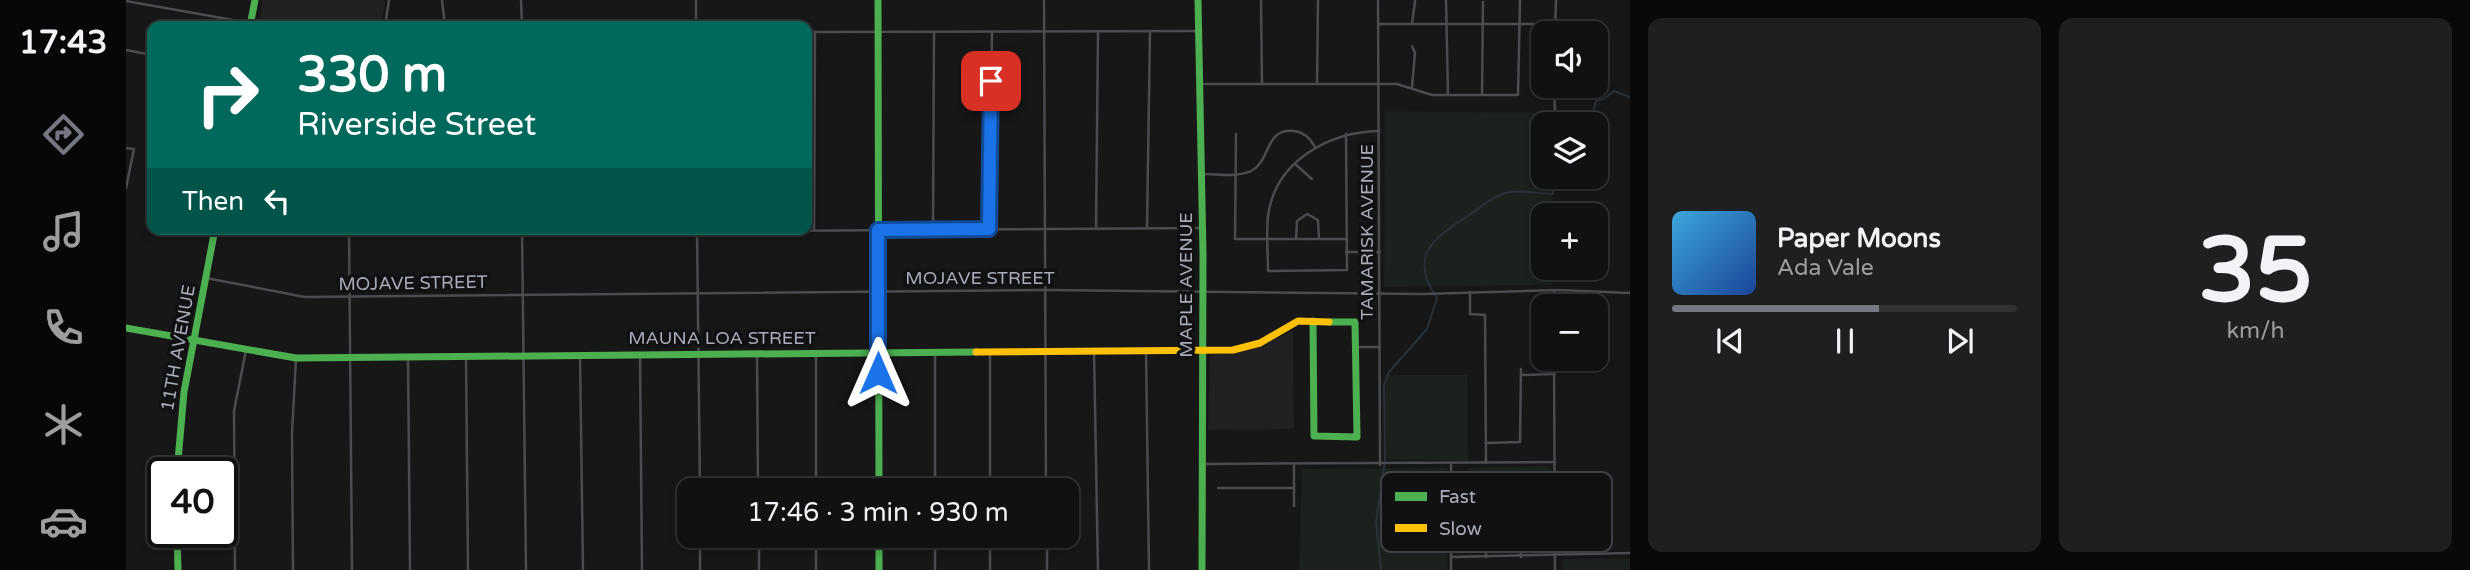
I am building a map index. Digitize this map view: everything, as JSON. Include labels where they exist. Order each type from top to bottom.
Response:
[{"type":"street","points":[[252,21],[255,0]]},
{"type":"street","points":[[386,21],[389,0]]},
{"type":"street","points":[[442,0],[444,21]]},
{"type":"street","points":[[521,0],[522,21]]},
{"type":"street","points":[[695,21],[696,0]]},
{"type":"street","points":[[878,0],[879,478]]},
{"type":"street","points":[[1044,0],[1046,478]]},
{"type":"street","name":"MAPLE AVENUE","points":[[1198,0],[1202,174],[1202,570]]},
{"type":"street","points":[[1261,0],[1262,83]]},
{"type":"street","points":[[1317,84],[1318,0]]},
{"type":"street","name":"TAMARISK AVENUE","points":[[1378,0],[1380,465]]},
{"type":"street","points":[[1446,0],[1448,95]]},
{"type":"street","points":[[1198,84],[1380,85],[1412,88],[1426,94],[1518,95],[1520,0]]},
{"type":"street","points":[[1556,0],[1556,21]]},
{"type":"street","points":[[126,1],[235,21]]},
{"type":"street","points":[[1412,24],[1415,1]]},
{"type":"street","points":[[1482,95],[1483,2]]},
{"type":"street","points":[[1378,24],[1531,24]]},
{"type":"street","points":[[1197,31],[815,32],[814,230],[1202,228]]},
{"type":"street","points":[[933,230],[934,32]]},
{"type":"street","points":[[989,229],[992,32]]},
{"type":"street","points":[[1096,229],[1098,32]]},
{"type":"street","points":[[1147,229],[1150,32]]},
{"type":"street","points":[[1412,46],[1415,53],[1412,88]]},
{"type":"street","points":[[126,50],[147,54]]},
{"type":"street","points":[[1554,98],[1555,112]]},
{"type":"street","points":[[1202,174],[1235,174],[1258,166],[1268,145],[1280,133],[1291,130],[1304,134],[1315,147]]},
{"type":"street","points":[[1346,134],[1347,270],[1268,271],[1268,214],[1279,186],[1295,164],[1315,147],[1346,134],[1379,131]]},
{"type":"street","points":[[1236,134],[1235,239],[1347,239]]},
{"type":"street","points":[[126,148],[134,149],[126,188]]},
{"type":"street","points":[[1295,164],[1312,179]]},
{"type":"street","points":[[1296,239],[1297,220],[1307,214],[1318,220],[1319,239]]},
{"type":"street","name":"11TH AVENUE","points":[[178,457],[184,392],[214,235]]},
{"type":"street","points":[[348,235],[352,570]]},
{"type":"street","points":[[522,235],[526,570]]},
{"type":"street","points":[[697,235],[700,478]]},
{"type":"street","points":[[1346,252],[1380,252]]},
{"type":"street","name":"MOJAVE STREET","points":[[206,278],[305,297],[878,290],[1630,293]]},
{"type":"street","points":[[1470,291],[1471,314],[1485,315],[1486,463]]},
{"type":"street","name":"MAUNA LOA STREET","points":[[126,328],[296,358],[1202,351],[1244,348],[1282,332],[1298,321],[1355,322],[1355,348]]},
{"type":"street","points":[[1313,321],[1314,436],[1357,436],[1355,348],[1380,348]]},
{"type":"street","points":[[235,570],[234,411],[246,350]]},
{"type":"street","points":[[1094,351],[1098,570]]},
{"type":"street","points":[[1146,351],[1149,570]]},
{"type":"street","points":[[990,352],[990,478]]},
{"type":"street","points":[[935,353],[935,478]]},
{"type":"street","points":[[757,354],[758,478]]},
{"type":"street","points":[[816,354],[816,478]]},
{"type":"street","points":[[580,355],[583,570]]},
{"type":"street","points":[[640,355],[642,570]]},
{"type":"street","points":[[467,356],[468,570]]},
{"type":"street","points":[[408,357],[410,570]]},
{"type":"street","points":[[293,570],[292,433],[296,358]]},
{"type":"street","points":[[1486,443],[1520,442],[1521,369]]},
{"type":"street","points":[[1555,371],[1555,472]]},
{"type":"street","points":[[1521,375],[1555,374]]},
{"type":"street","points":[[1201,464],[1451,465],[1555,462]]},
{"type":"street","points":[[1294,465],[1294,506]]},
{"type":"street","points":[[1451,465],[1451,472]]},
{"type":"street","points":[[1217,488],[1294,488]]},
{"type":"street","points":[[177,548],[178,570]]},
{"type":"street","points":[[700,548],[701,570]]},
{"type":"street","points":[[759,548],[759,570]]},
{"type":"street","points":[[816,548],[816,570]]},
{"type":"street","points":[[879,548],[879,570]]},
{"type":"street","points":[[935,548],[935,570]]},
{"type":"street","points":[[990,548],[990,570]]},
{"type":"street","points":[[1047,548],[1047,570]]},
{"type":"street","points":[[1451,552],[1451,570]]},
{"type":"street","points":[[1486,552],[1486,557]]},
{"type":"street","points":[[1521,552],[1521,557]]},
{"type":"street","points":[[1555,552],[1555,570]]},
{"type":"street","points":[[1451,557],[1521,557],[1555,552],[1630,553]]},
{"type":"shaded area","points":[[263,0],[385,2],[382,21],[260,21]]},
{"type":"shaded area","points":[[1385,111],[1531,113],[1531,189],[1552,189],[1552,203],[1531,203],[1531,280],[1552,280],[1552,285],[1384,287]]},
{"type":"shaded area","points":[[1293,331],[1294,429],[1208,430],[1210,355],[1252,349]]},
{"type":"shaded area","points":[[1385,375],[1467,375],[1468,461],[1385,459]]},
{"type":"shaded area","points":[[1545,466],[1552,468],[1552,472],[1469,472],[1469,468]]},
{"type":"shaded area","points":[[1447,468],[1447,472],[1381,472],[1381,552],[1447,552],[1447,570],[1299,570],[1302,469]]},
{"type":"shaded area","points":[[1563,559],[1630,559],[1630,570],[1562,570]]},
{"type":"waterway","points":[[1593,112],[1596,101],[1604,99],[1614,91],[1630,97]]},
{"type":"waterway","points":[[1383,472],[1384,385],[1389,372],[1427,329],[1437,298],[1424,269],[1430,248],[1447,230],[1500,195],[1521,191],[1553,194],[1554,189]]},
{"type":"waterway","points":[[1381,488],[1376,522],[1381,570]]},
{"type":"traffic: fast","points":[[251,21],[255,0]]},
{"type":"traffic: fast","points":[[878,0],[879,478]]},
{"type":"traffic: fast","points":[[1198,0],[1203,254],[1202,570]]},
{"type":"traffic: fast","points":[[178,457],[184,392],[214,235]]},
{"type":"traffic: fast","points":[[1313,321],[1314,436],[1357,437],[1355,322],[1329,322]]},
{"type":"traffic: fast","points":[[126,328],[296,358],[976,352]]},
{"type":"traffic: fast","points":[[177,548],[178,570]]},
{"type":"traffic: fast","points":[[879,548],[879,570]]},
{"type":"traffic: slow","points":[[976,352],[1233,350],[1260,343],[1298,321],[1329,322]]},
{"type":"route","points":[[878,373],[878,230],[989,229],[991,81]]}]
